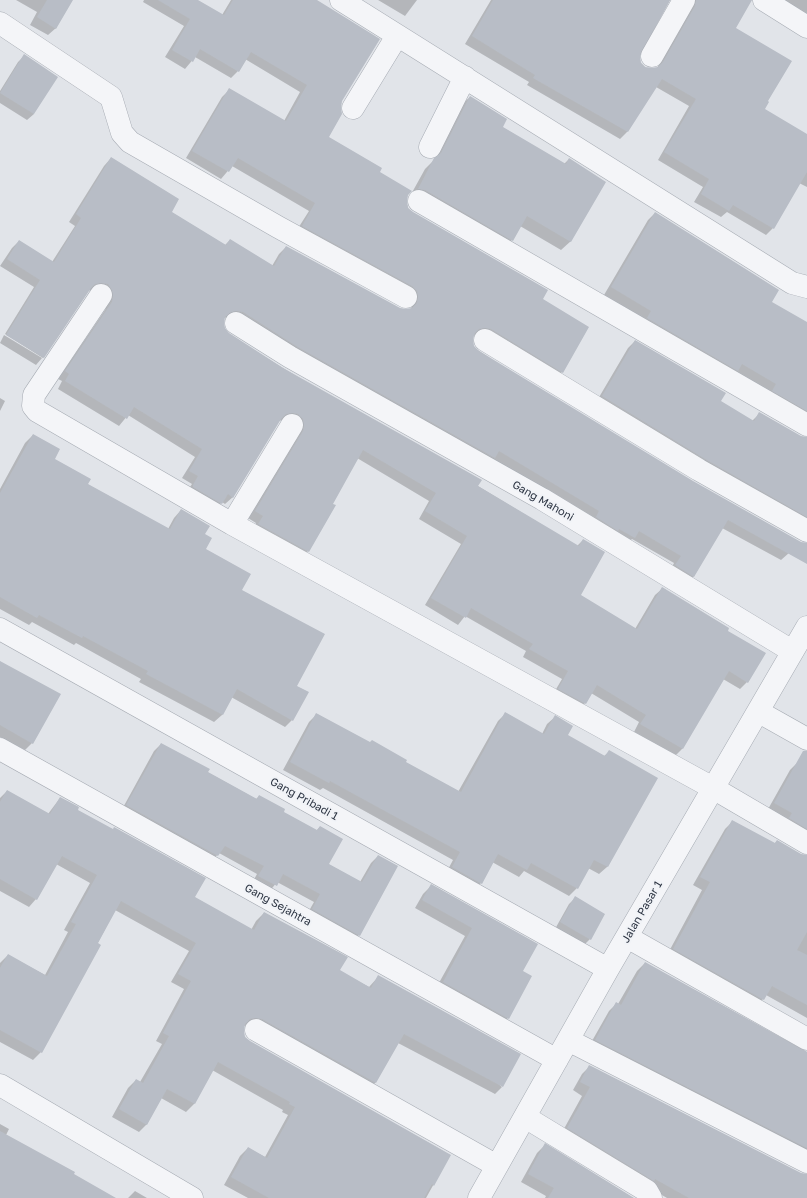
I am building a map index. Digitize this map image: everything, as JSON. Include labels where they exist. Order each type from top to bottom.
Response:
[{"type":"street","points":[[340,0],[792,283],[807,287]]},
{"type":"street","points":[[652,56],[684,0]]},
{"type":"street","points":[[764,0],[807,27]]},
{"type":"street","points":[[0,23],[111,97],[122,133],[130,142],[278,228],[406,297]]},
{"type":"street","points":[[353,108],[397,36]]},
{"type":"street","points":[[430,147],[465,77]]},
{"type":"street","points":[[419,201],[807,426]]},
{"type":"street","points":[[102,295],[34,395],[32,406],[37,411],[232,524],[713,788],[807,842]]},
{"type":"street","name":"Gang Mahoni","points":[[236,323],[290,357],[542,499],[792,651]]},
{"type":"street","points":[[485,340],[699,470],[807,531]]},
{"type":"street","points":[[232,524],[292,425]]},
{"type":"street","name":"Jalan Pasar 1","points":[[479,1198],[608,969],[807,627]]},
{"type":"street","name":"Gang Pribadi 1","points":[[0,629],[608,969]]},
{"type":"street","points":[[758,712],[807,739]]},
{"type":"street","name":"Gang Sejahtra","points":[[0,749],[556,1060]]},
{"type":"street","points":[[628,937],[807,1039]]},
{"type":"street","points":[[256,1030],[497,1166]]},
{"type":"street","points":[[568,1040],[807,1162]]},
{"type":"street","points":[[0,1085],[192,1198]]},
{"type":"street","points":[[525,1117],[646,1191],[651,1198]]},
{"type":"building","points":[[47,0],[73,0],[56,29],[37,17]]},
{"type":"building","points":[[158,0],[198,0],[224,15],[233,0],[317,0],[380,39],[342,101],[342,114],[329,137],[382,168],[380,172],[412,191],[408,195],[407,201],[408,208],[413,212],[548,290],[543,299],[589,327],[563,373],[491,329],[479,329],[475,333],[473,339],[474,346],[479,351],[693,481],[801,542],[807,543],[807,564],[728,520],[694,577],[675,565],[681,556],[639,531],[635,538],[619,529],[618,531],[596,517],[599,511],[499,451],[495,458],[296,346],[243,312],[231,312],[225,317],[225,328],[229,333],[283,368],[482,480],[478,486],[579,546],[583,539],[605,552],[581,595],[637,629],[662,587],[729,628],[728,631],[766,653],[748,683],[729,671],[683,749],[640,724],[646,715],[597,685],[586,704],[558,689],[568,671],[529,649],[533,644],[471,608],[466,618],[431,598],[467,536],[425,511],[436,493],[363,450],[333,504],[336,505],[309,552],[258,524],[263,516],[255,511],[303,431],[303,419],[298,414],[286,414],[281,419],[233,498],[228,494],[222,504],[193,487],[198,476],[189,471],[202,449],[134,407],[127,419],[65,381],[69,374],[65,371],[112,302],[112,290],[108,284],[95,284],[91,288],[44,358],[6,335],[40,280],[7,259],[19,240],[54,262],[81,218],[76,214],[111,157],[179,199],[172,212],[226,245],[230,239],[274,266],[286,246],[400,308],[412,308],[417,303],[417,291],[412,286],[302,226],[315,203],[238,158],[229,172],[192,151],[229,88],[286,121],[307,85],[251,52],[239,72],[200,49],[193,62],[172,50],[190,19]]},
{"type":"building","points":[[493,0],[670,0],[640,56],[641,63],[645,67],[652,68],[658,67],[663,62],[695,6],[696,0],[752,0],[736,28],[792,61],[768,101],[769,102],[765,109],[807,134],[807,172],[774,229],[733,205],[729,211],[701,194],[709,179],[664,152],[696,99],[662,79],[628,132],[533,78],[535,75],[472,36]]},
{"type":"building","points":[[24,54],[58,77],[34,114],[0,93]]},
{"type":"building","points":[[470,96],[507,119],[503,127],[566,164],[569,158],[606,182],[571,242],[527,216],[513,241],[425,190],[418,189],[434,158],[441,153]]},
{"type":"building","points":[[655,212],[779,290],[772,302],[807,322],[807,411],[772,391],[776,384],[742,364],[738,371],[647,318],[651,311],[611,287]]},
{"type":"building","points":[[635,340],[726,393],[721,401],[754,421],[759,412],[801,436],[807,437],[807,517],[705,459],[602,396]]},
{"type":"building","points":[[33,434],[60,449],[55,459],[91,479],[88,484],[170,529],[181,509],[210,526],[205,534],[212,538],[206,549],[251,574],[242,590],[325,634],[297,686],[309,692],[293,721],[237,689],[223,715],[146,674],[148,671],[83,636],[82,638],[39,615],[37,618],[0,597],[0,493]]},
{"type":"building","points":[[0,661],[61,694],[33,744],[0,725]]},
{"type":"building","points":[[505,712],[544,734],[555,715],[573,726],[568,735],[605,756],[609,750],[658,778],[608,867],[594,860],[578,889],[531,863],[527,870],[498,854],[482,884],[452,867],[460,852],[330,781],[329,783],[290,762],[316,713],[370,742],[372,740],[407,760],[406,762],[461,792]]},
{"type":"building","points":[[161,743],[210,769],[208,772],[257,799],[259,795],[285,809],[284,812],[317,830],[320,826],[343,839],[329,864],[362,882],[378,855],[398,866],[360,936],[312,909],[320,894],[283,874],[277,886],[258,876],[264,866],[225,846],[218,856],[126,805]]},
{"type":"building","points":[[803,751],[807,751],[807,829],[789,818],[792,813],[774,803]]},
{"type":"building","points":[[7,790],[50,814],[60,797],[79,807],[78,810],[113,829],[114,827],[206,878],[195,897],[254,930],[264,912],[348,957],[340,970],[371,988],[378,975],[521,1054],[503,1087],[404,1034],[376,1083],[262,1019],[250,1019],[245,1024],[245,1037],[250,1041],[451,1155],[434,1186],[432,1184],[424,1198],[269,1198],[231,1177],[248,1147],[267,1158],[295,1107],[289,1104],[290,1102],[218,1062],[195,1104],[167,1089],[147,1125],[119,1109],[136,1079],[143,1083],[169,1036],[163,1033],[191,981],[178,974],[196,943],[121,901],[98,943],[101,945],[42,1053],[0,1030],[0,968],[8,954],[47,976],[76,924],[71,922],[97,875],[62,856],[37,900],[0,879],[0,802]]},
{"type":"building","points":[[732,820],[775,843],[777,840],[801,854],[807,855],[807,932],[797,950],[807,955],[807,1005],[772,986],[764,1000],[673,949],[710,882],[700,877]]},
{"type":"building","points":[[431,884],[538,944],[523,971],[532,976],[509,1019],[443,982],[472,928],[422,900]]},
{"type":"building","points":[[575,896],[605,914],[591,940],[560,922]]},
{"type":"building","points":[[645,962],[807,1052],[807,1148],[595,1040],[616,1002],[621,1005]]},
{"type":"building","points":[[589,1065],[801,1173],[807,1174],[807,1198],[689,1198],[655,1179],[654,1181],[567,1128],[590,1087],[580,1082]]},
{"type":"building","points":[[0,1131],[75,1172],[74,1174],[116,1198],[0,1198]]},
{"type":"building","points":[[545,1143],[634,1198],[548,1198],[554,1188],[528,1174]]}]
